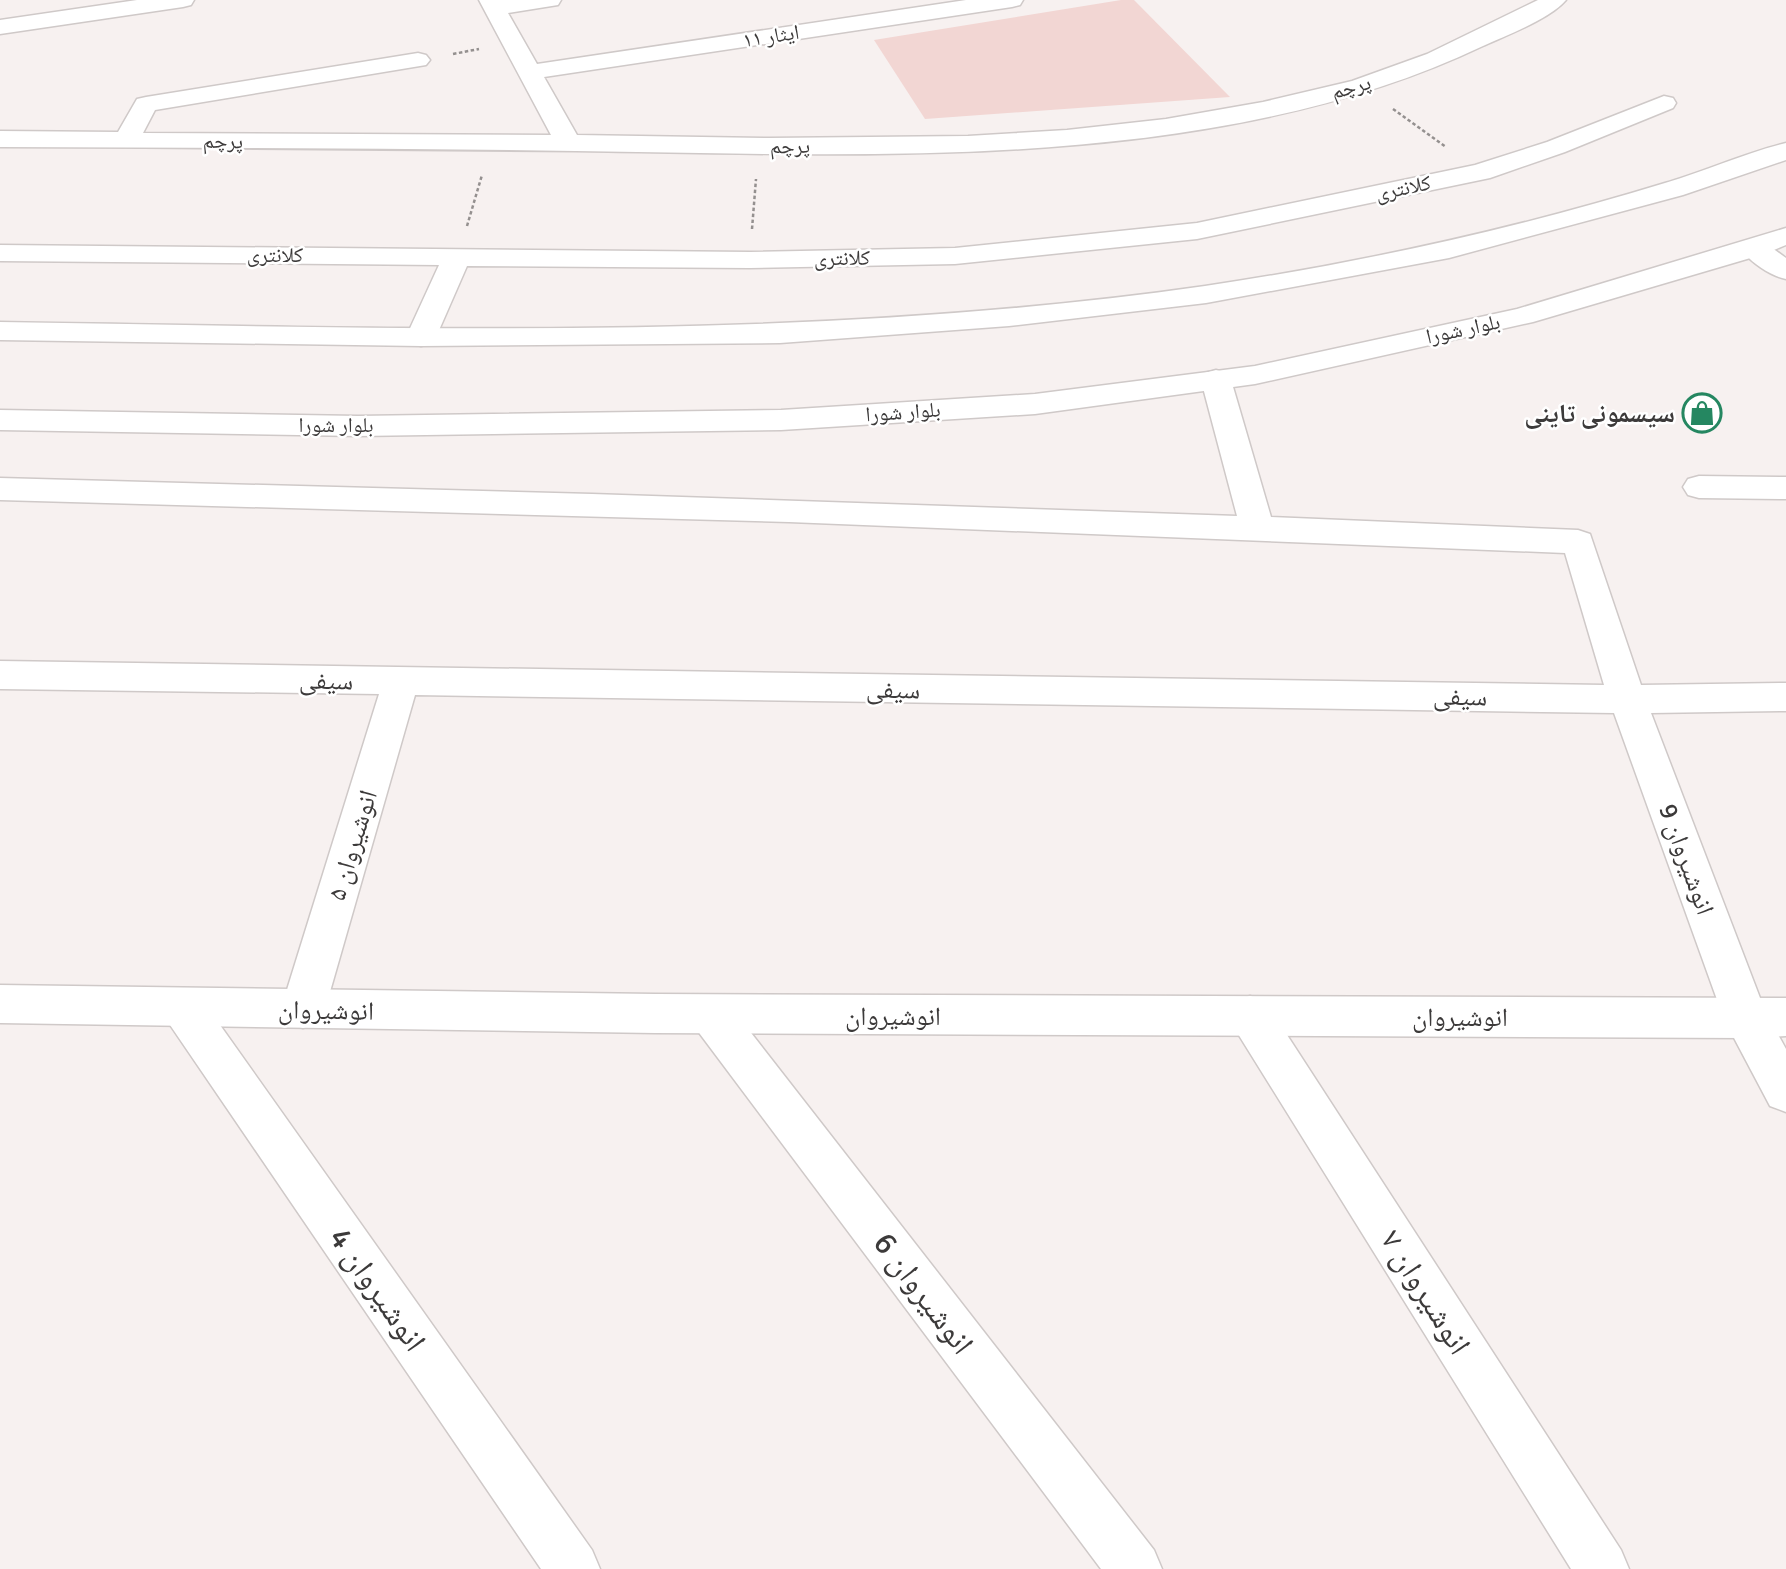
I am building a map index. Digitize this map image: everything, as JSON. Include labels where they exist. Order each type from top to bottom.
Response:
[{"type":"street","points":[[0,27],[53,10],[183,0]]},
{"type":"street","points":[[550,0],[493,4],[568,143]]},
{"type":"street","name":"ایثار ۱۱","points":[[530,72],[1012,0]]},
{"type":"street","name":"پرچم","points":[[0,139],[758,146],[992,142],[1099,136],[1167,129],[1361,86],[1457,51],[1555,0]]},
{"type":"street","points":[[126,140],[146,104],[418,60]]},
{"type":"street","name":"کلانتری","points":[[0,253],[750,260],[955,256],[1197,231],[1481,172],[1556,147],[1664,103]]},
{"type":"street","points":[[0,331],[421,337],[780,334],[1009,317],[1206,294],[1450,250],[1674,189],[1786,151]]},
{"type":"street","name":"بلوار شورا","points":[[0,420],[358,426],[781,419],[1035,404],[1255,375],[1523,316],[1754,248],[1786,236]]},
{"type":"street","points":[[1754,248],[1786,271]]},
{"type":"street","points":[[421,337],[457,257]]},
{"type":"street","points":[[0,489],[426,498],[1257,527],[1216,380]]},
{"type":"street","points":[[1699,487],[1786,488]]},
{"type":"street","name":"انوشیروان 9","points":[[1257,527],[1578,542],[1627,699],[1766,1018],[1786,1091]]},
{"type":"street","name":"سیفی","points":[[0,675],[1627,699],[1786,697]]},
{"type":"street","name":"انوشیروان ۵","points":[[303,1009],[401,681]]},
{"type":"street","name":"انوشیروان","points":[[0,1004],[712,1016],[1766,1018]]},
{"type":"street","name":"انوشیروان 4","points":[[183,1008],[573,1569]]},
{"type":"street","name":"انوشیروان ۷","points":[[1250,1015],[1602,1569]]},
{"type":"street","name":"انوشیروان 6","points":[[712,1016],[1135,1569]]},
{"type":"path","points":[[418,60],[514,43]]},
{"type":"path","points":[[1361,86],[1481,172]]},
{"type":"path","points":[[457,257],[492,144]]},
{"type":"shaded area","points":[[1134,0],[1230,97],[925,119],[874,40]]},
{"type":"place","name":"سیسمونی تاینی","points":[[1702,413]]}]
